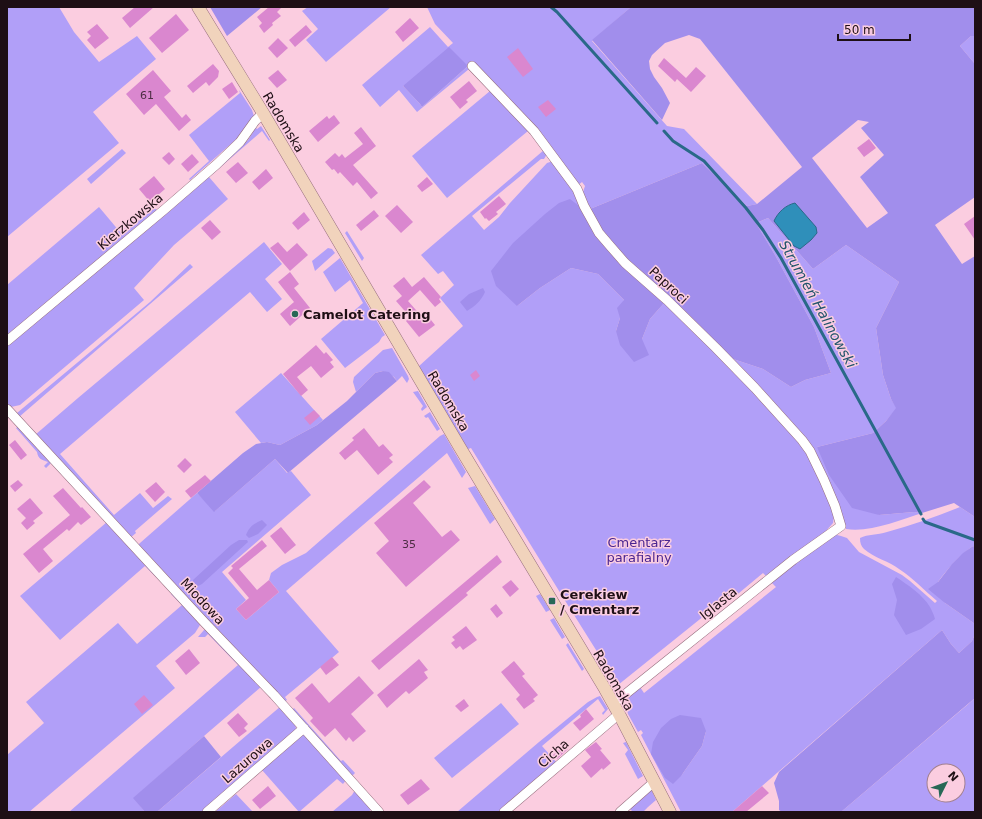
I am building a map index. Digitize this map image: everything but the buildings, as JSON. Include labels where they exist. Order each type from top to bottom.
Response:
[{"type":"street","name":"Radomska","points":[[198,7],[263,113],[616,709],[670,812]]},
{"type":"street","name":"Paproci","points":[[472,66],[534,131],[577,189],[584,206],[599,233],[625,263],[667,300],[716,348],[802,440],[810,451],[824,480],[835,506],[841,526]]},
{"type":"street","name":"Kierzkowska","points":[[7,341],[217,164],[240,142],[255,121],[263,113]]},
{"type":"street","name":"Miodowa","points":[[7,409],[205,623],[274,695],[377,812]]},
{"type":"street","name":"Iglasta","points":[[616,709],[793,560],[841,526]]},
{"type":"street","name":"Cicha","points":[[504,812],[616,709]]},
{"type":"street","name":"Lazurowa","points":[[207,812],[304,728]]},
{"type":"street","points":[[620,812],[654,782]]},
{"type":"green space","points":[[7,7],[59,7],[74,32],[99,62],[137,36],[156,59],[93,112],[119,143],[7,237]]},
{"type":"green space","points":[[308,7],[391,7],[326,62],[306,40],[318,29],[302,11]]},
{"type":"green space","points":[[427,7],[631,7],[592,41],[667,126],[684,129],[757,204],[747,206],[702,163],[590,209],[583,192],[585,186],[582,182],[577,186],[528,131],[447,198],[412,156],[490,91],[469,69],[417,112],[399,90],[380,107],[362,85],[430,27],[448,47],[453,43],[435,24]],"holes":[[[468,66],[422,107],[403,86]]]},
{"type":"green space","points":[[971,36],[975,36],[975,64],[960,46]]},
{"type":"green space","points":[[239,90],[252,110],[254,116],[241,135],[190,180],[189,179],[209,161],[189,135],[240,93]]},
{"type":"green space","points":[[261,126],[270,140],[269,141],[262,131],[209,177],[228,199],[174,245],[134,288],[144,300],[20,405],[11,407],[7,404],[7,345],[208,176],[248,140],[255,127],[257,129]]},
{"type":"green space","points":[[122,149],[126,153],[91,184],[87,179]]},
{"type":"green space","name":"Cmentarz parafialny","points":[[544,150],[547,154],[544,159],[541,159],[472,216],[484,230],[499,217],[547,163],[553,161],[565,176],[583,209],[517,306],[540,288],[571,268],[598,274],[624,300],[616,331],[642,339],[650,319],[665,302],[798,438],[812,460],[834,516],[833,523],[825,532],[767,577],[763,573],[733,598],[730,595],[618,685],[471,448],[468,449],[418,367],[463,326],[440,298],[454,285],[443,271],[438,274],[421,255]]},
{"type":"green space","points":[[99,207],[120,232],[137,218],[139,221],[154,208],[157,210],[7,336],[7,285]]},
{"type":"green space","points":[[768,218],[813,269],[846,245],[899,282],[876,328],[883,375],[891,399],[897,408],[873,433],[817,447],[879,515],[914,512],[922,513],[874,528],[855,530],[846,529],[838,505],[815,452],[733,359],[763,369],[791,387],[805,380],[831,373],[814,327],[756,223]]},
{"type":"green space","points":[[347,231],[364,258],[362,261],[345,233]]},
{"type":"green space","points":[[264,242],[282,264],[265,279],[282,299],[267,312],[250,292],[60,454],[114,515],[140,493],[153,508],[168,496],[172,499],[135,531],[136,533],[130,538],[35,435]]},
{"type":"green space","points":[[328,248],[332,249],[335,253],[315,271],[312,261]]},
{"type":"green space","points":[[340,258],[385,335],[379,342],[345,368],[321,339],[363,303],[350,280],[335,292],[323,272]]},
{"type":"green space","points":[[190,264],[193,267],[19,417],[17,413],[150,302]]},
{"type":"green space","points":[[392,348],[408,376],[409,379],[407,383],[402,376],[397,381],[394,377],[383,371],[375,373],[356,392],[353,382],[354,377],[383,350]]},
{"type":"green space","points":[[281,373],[323,420],[317,425],[280,445],[267,442],[261,443],[235,412]]},
{"type":"green space","points":[[418,391],[427,407],[422,411],[421,409],[423,406],[413,392]]},
{"type":"green space","points":[[430,412],[440,429],[437,431],[428,417],[426,418],[424,416]]},
{"type":"green space","points":[[19,426],[51,463],[46,468],[44,466],[48,462],[39,458],[37,452],[16,428]]},
{"type":"green space","points":[[444,434],[466,472],[462,478],[447,453],[286,591],[339,652],[285,697],[287,700],[284,702],[139,547],[140,543],[197,493],[215,511],[275,459],[287,473],[291,471],[311,495],[222,572],[246,600],[236,609],[246,620],[279,592],[269,580],[271,573],[282,565],[306,553]]},
{"type":"green space","points":[[475,486],[495,519],[490,524],[468,488]]},
{"type":"green space","points":[[960,507],[975,517],[975,547],[973,546],[958,558],[938,582],[945,603],[975,624],[975,634],[972,641],[959,653],[942,630],[732,812],[681,812],[641,735],[643,733],[641,730],[638,732],[628,714],[626,707],[629,701],[627,698],[640,687],[644,693],[776,587],[771,582],[833,534],[847,538],[859,552],[902,575],[935,603],[937,601],[914,580],[895,566],[872,555],[864,549],[860,538],[924,521]],"holes":[[[706,731],[702,746],[681,776]]]},
{"type":"green space","points":[[107,522],[164,583],[163,584],[145,566],[60,640],[20,596]]},
{"type":"green space","points":[[173,592],[200,625],[195,633],[156,666],[175,688],[29,812],[7,812],[7,755],[44,723],[26,702],[118,623],[137,644],[182,605],[171,594]]},
{"type":"green space","points":[[540,594],[550,610],[546,612],[536,596]]},
{"type":"green space","points":[[554,618],[565,637],[562,639],[550,620]]},
{"type":"green space","points":[[208,629],[262,686],[134,798],[145,812],[69,812],[238,665],[208,634],[205,637],[198,637],[204,630]]},
{"type":"green space","points":[[568,643],[584,669],[582,671],[566,645]]},
{"type":"green space","points":[[600,696],[608,709],[603,715],[602,713],[605,710],[598,699],[542,746],[557,763],[501,812],[457,812],[588,702]]},
{"type":"green space","points":[[975,698],[975,812],[841,812]]},
{"type":"green space","points":[[501,703],[519,724],[452,778],[434,758]]},
{"type":"green space","points":[[281,706],[291,718],[295,725],[296,732],[203,812],[157,812]]},
{"type":"green space","points":[[294,708],[341,761],[343,760],[355,773],[353,775],[351,775],[291,711]]},
{"type":"green space","points":[[304,734],[346,780],[343,784],[337,779],[299,812],[262,770]]},
{"type":"green space","points":[[626,742],[643,776],[638,779],[625,754],[628,750],[623,743]]},
{"type":"green space","points":[[651,789],[656,800],[643,812],[633,812],[629,808]]},
{"type":"green space","points":[[355,790],[372,809],[368,812],[332,812],[352,795]]},
{"type":"green space","points":[[236,794],[253,812],[215,812]]},
{"type":"shaded area","points":[[210,7],[262,7],[227,36]]},
{"type":"shaded area","points":[[631,7],[975,7],[975,36],[971,36],[960,46],[975,64],[975,197],[935,225],[962,264],[975,256],[975,517],[954,503],[922,513],[914,512],[879,515],[852,508],[829,475],[817,447],[873,433],[886,421],[896,408],[891,399],[883,375],[876,328],[899,282],[846,245],[813,269],[768,218],[756,223],[814,327],[831,373],[805,380],[791,387],[763,369],[733,359],[665,302],[650,319],[642,339],[649,355],[634,362],[620,345],[616,331],[620,318],[617,308],[624,300],[598,274],[571,268],[540,288],[517,306],[496,286],[491,271],[513,243],[559,203],[570,199],[583,209],[590,209],[702,163],[747,206],[757,204],[802,167],[700,39],[689,35],[665,43],[652,55],[649,61],[650,69],[654,77],[670,103],[662,120],[592,40]],"holes":[[[858,120],[869,122],[861,128],[884,155],[860,177],[888,213],[867,228],[812,158]]]},
{"type":"shaded area","points":[[449,47],[468,66],[422,107],[403,86]]},
{"type":"shaded area","points":[[483,288],[485,292],[482,298],[467,311],[460,302],[469,294]]},
{"type":"shaded area","points":[[383,371],[389,372],[397,381],[288,473],[275,459],[214,512],[197,493],[243,453],[256,444],[267,442],[280,445],[317,425],[347,401],[375,373]]},
{"type":"shaded area","points":[[262,520],[267,525],[258,534],[249,538],[246,535],[249,529]]},
{"type":"shaded area","points":[[239,540],[247,540],[248,542],[202,584],[198,586],[193,584],[193,580],[231,545]]},
{"type":"shaded area","points":[[973,546],[975,547],[975,624],[928,589],[938,582],[963,553]]},
{"type":"shaded area","points":[[896,577],[923,598],[934,614],[935,619],[921,629],[906,635],[894,615],[897,600],[892,584]]},
{"type":"shaded area","points":[[942,630],[959,653],[972,641],[975,634],[975,698],[841,812],[782,812],[779,810],[779,801],[774,783],[779,772]]},
{"type":"shaded area","points":[[680,715],[701,718],[706,731],[702,746],[681,776],[673,784],[665,778],[651,754],[653,742],[661,728],[671,719]]},
{"type":"shaded area","points":[[204,736],[221,757],[157,812],[145,812],[133,798]]},
{"type":"water","points":[[795,203],[816,227],[817,233],[800,249],[794,246],[774,221],[783,209],[788,205]]},
{"type":"waterway","name":"Strumień Halinowski","points":[[551,7],[657,123]]},
{"type":"waterway","name":"Strumień Halinowski","points":[[664,131],[673,141],[704,161],[746,208],[763,230],[781,258],[921,514]]},
{"type":"waterway","name":"Strumień Halinowski","points":[[923,519],[925,522],[975,540]]},
{"type":"place","name":"Camelot Catering","points":[[295,314]]},
{"type":"place","name":"Cerekiew / Cmentarz","points":[[552,601]]}]
